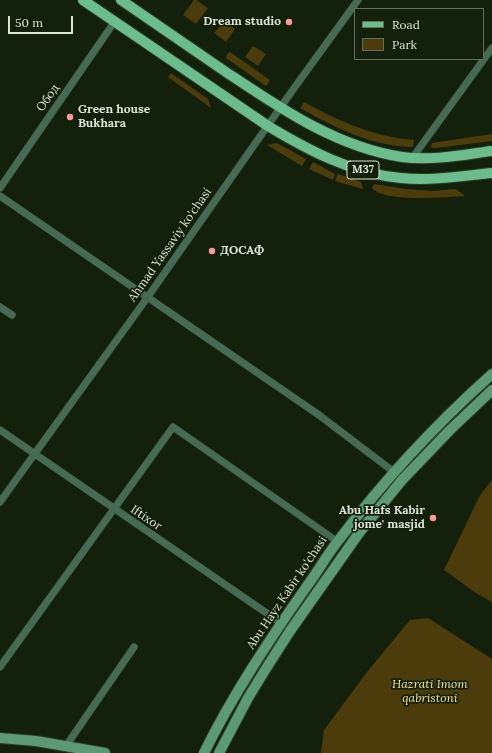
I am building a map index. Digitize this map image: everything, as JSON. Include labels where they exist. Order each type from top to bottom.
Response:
[{"type":"main road","name":"M37","points":[[83,0],[268,126],[331,159],[356,168],[387,176],[409,179],[429,179],[492,173]]},
{"type":"main road","name":"M37","points":[[121,0],[280,108],[326,132],[356,145],[389,154],[413,157],[440,157],[492,151]]},
{"type":"main road","name":"Abu Hayz Kabir ko'chasi","points":[[204,753],[244,682],[281,623],[338,542],[394,472],[458,405],[492,374]]},
{"type":"main road","name":"Abu Hayz Kabir ko'chasi","points":[[219,753],[248,698],[290,631],[363,528],[416,465],[492,390]]},
{"type":"main road","points":[[0,738],[66,746],[105,753]]},
{"type":"street","name":"Ahmad Yassaviy ko'chasi","points":[[0,502],[147,298],[280,108],[358,0]]},
{"type":"street","name":"Обод","points":[[0,188],[115,21]]},
{"type":"street","points":[[484,59],[492,48]]},
{"type":"street","points":[[413,157],[483,60]]},
{"type":"street","points":[[0,196],[319,415],[394,472]]},
{"type":"street","points":[[0,307],[12,315]]},
{"type":"street","points":[[0,667],[174,427],[338,542]]},
{"type":"street","name":"Iftixor","points":[[0,430],[281,623]]},
{"type":"street","points":[[66,746],[134,647]]},
{"type":"green space","points":[[194,0],[208,8],[196,24],[183,15]]},
{"type":"green space","points":[[224,21],[235,29],[226,42],[214,33]]},
{"type":"green space","points":[[253,46],[266,54],[258,66],[245,57]]},
{"type":"green space","points":[[230,52],[270,80],[267,85],[266,86],[226,58],[227,54]]},
{"type":"green space","points":[[171,73],[208,99],[211,108],[168,77]]},
{"type":"green space","points":[[304,102],[343,122],[371,132],[414,140],[413,147],[383,144],[354,135],[300,108]]},
{"type":"green space","points":[[492,134],[492,141],[436,148],[432,148],[431,146],[432,143]]},
{"type":"green space","points":[[277,143],[306,159],[302,166],[267,145]]},
{"type":"green space","points":[[313,162],[335,174],[333,180],[309,169]]},
{"type":"green space","points":[[338,174],[361,182],[363,189],[335,181]]},
{"type":"green space","points":[[374,184],[433,191],[456,189],[465,196],[416,198],[389,196],[379,193],[372,188]]},
{"type":"green space","points":[[492,480],[492,602],[476,593],[444,570],[480,495]]},
{"type":"green space","name":"Hazrati Imom qabristoni","points":[[428,618],[492,659],[492,753],[321,753],[324,730],[367,672],[410,620]]},
{"type":"place","name":"Dream studio","points":[[289,22]]},
{"type":"place","name":"Green house Bukhara","points":[[70,117]]},
{"type":"place","name":"ДОСАФ","points":[[212,251]]},
{"type":"place","name":"Abu Hafs Kabir jome' masjid","points":[[433,518]]}]
